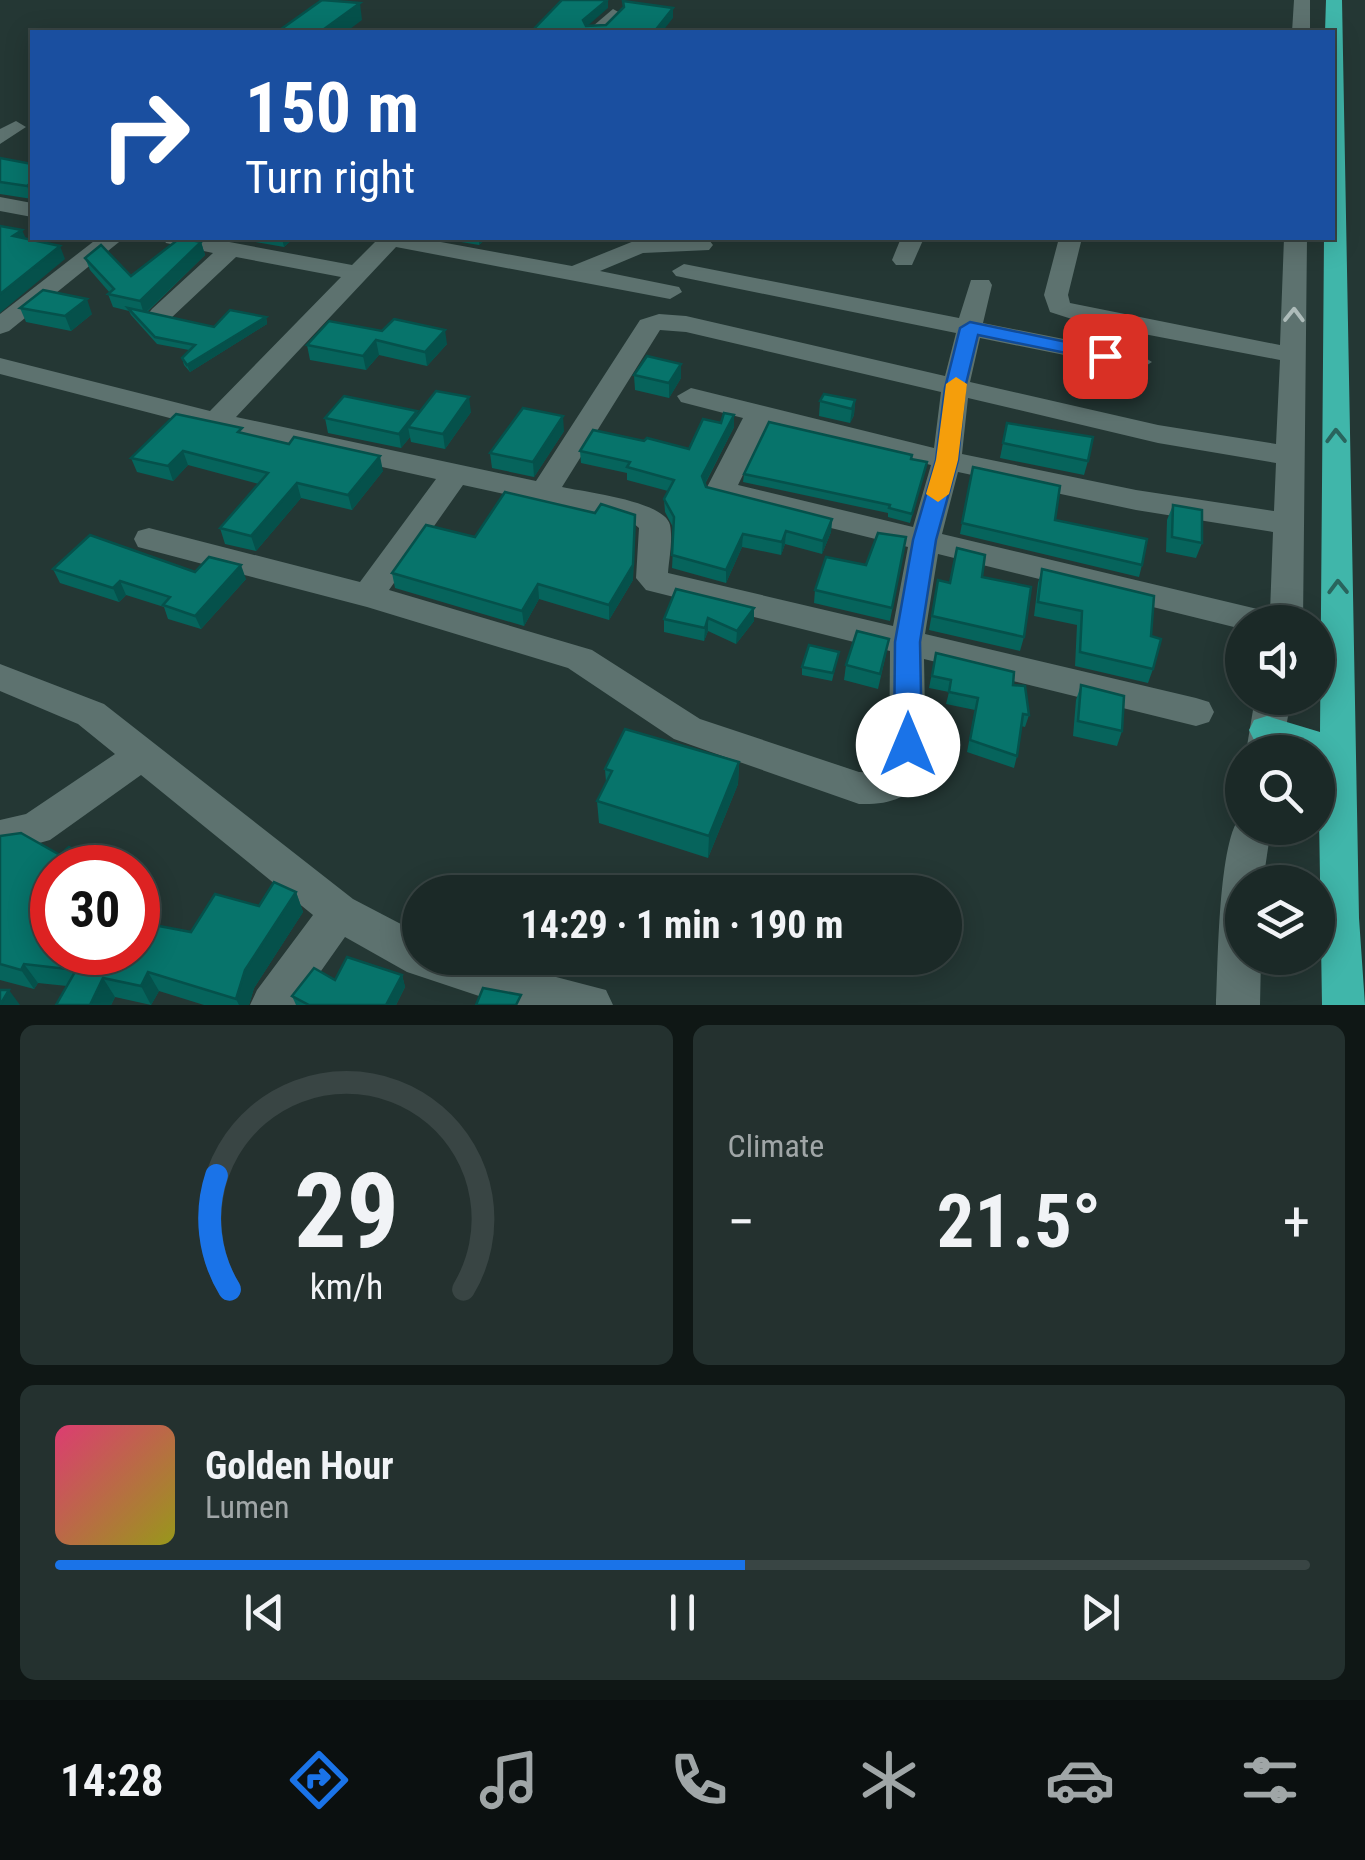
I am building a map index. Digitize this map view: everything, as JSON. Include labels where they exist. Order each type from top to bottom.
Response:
[{"type":"highway","points":[[1334,0],[1334,30]]},
{"type":"highway","points":[[1335,108],[1339,918],[1344,1005]]},
{"type":"highway","points":[[1268,726],[1341,754]]},
{"type":"street","points":[[1301,30],[1302,0]]},
{"type":"street","points":[[597,30],[612,14]]},
{"type":"street","points":[[0,204],[30,210]]},
{"type":"street","points":[[0,326],[109,240]]},
{"type":"street","points":[[184,240],[355,273]]},
{"type":"street","points":[[216,421],[389,240]]},
{"type":"street","points":[[401,240],[574,274],[677,282],[970,328],[1139,362]]},
{"type":"street","points":[[1070,240],[1056,295],[1059,307],[1090,317],[1292,355]]},
{"type":"street","points":[[1287,605],[1296,240]]},
{"type":"street","points":[[574,274],[639,246],[703,241]]},
{"type":"street","points":[[542,493],[703,241]]},
{"type":"street","points":[[161,314],[230,249]]},
{"type":"street","points":[[149,540],[368,596],[580,659],[687,730],[859,788],[884,788],[907,772],[908,642],[925,540],[947,460],[955,388],[980,286]]},
{"type":"street","points":[[649,325],[686,324],[1158,434],[1291,456]]},
{"type":"street","points":[[0,366],[216,421],[652,518],[652,578],[657,582],[1196,712]]},
{"type":"street","points":[[691,396],[947,460],[1136,500],[1289,524]]},
{"type":"street","points":[[760,412],[720,491],[1225,613]]},
{"type":"street","points":[[368,596],[454,474]]},
{"type":"street","points":[[0,677],[91,714],[338,912],[402,947]]},
{"type":"street","points":[[0,838],[36,828],[142,755]]},
{"type":"street","points":[[272,1005],[338,912]]},
{"type":"street","points":[[478,975],[544,996],[591,1005]]},
{"type":"street","points":[[1238,1004],[1239,975]]},
{"type":"building","points":[[322,0],[360,3],[323,30],[280,30]]},
{"type":"building","points":[[562,0],[607,0],[583,20],[586,26],[606,25],[624,7],[623,1],[673,8],[656,30],[533,30]]},
{"type":"building","points":[[0,158],[30,164],[27,186],[0,182]]},
{"type":"building","points":[[0,226],[22,230],[13,236],[60,246],[0,294]]},
{"type":"building","points":[[177,240],[201,242],[140,301],[108,294],[114,289],[85,258],[101,245],[131,276]]},
{"type":"building","points":[[43,290],[87,299],[65,316],[20,308]]},
{"type":"building","points":[[128,308],[214,327],[230,310],[266,317],[187,365],[182,358],[195,345],[155,337]]},
{"type":"building","points":[[394,319],[445,330],[425,352],[376,340],[363,356],[307,345],[329,321],[382,331]]},
{"type":"building","points":[[647,356],[681,364],[669,383],[634,375]]},
{"type":"building","points":[[436,391],[469,397],[443,434],[408,427]]},
{"type":"building","points":[[824,394],[855,400],[852,409],[820,401]]},
{"type":"building","points":[[344,396],[417,411],[399,434],[325,418]]},
{"type":"building","points":[[523,408],[563,416],[533,462],[490,453]]},
{"type":"building","points":[[724,413],[734,415],[702,476],[706,487],[832,519],[823,541],[786,531],[782,542],[743,534],[726,570],[672,555],[674,517],[664,499],[674,480],[627,467],[630,462],[580,451],[593,430],[689,449],[703,419],[721,423]]},
{"type":"building","points":[[176,414],[242,428],[238,432],[289,444],[294,437],[380,456],[348,495],[297,483],[251,536],[220,528],[268,473],[183,451],[168,466],[131,458]]},
{"type":"building","points":[[769,422],[912,455],[911,459],[927,462],[912,514],[889,508],[890,505],[744,474]]},
{"type":"building","points":[[1007,423],[1093,437],[1088,461],[1003,443]]},
{"type":"building","points":[[973,467],[1060,486],[1055,520],[1147,539],[1142,565],[962,523]]},
{"type":"building","points":[[505,492],[595,513],[601,504],[635,515],[633,565],[609,605],[538,584],[522,611],[392,573],[426,525],[475,537]]},
{"type":"building","points":[[1173,505],[1202,510],[1202,543],[1172,537]]},
{"type":"building","points":[[878,533],[906,537],[892,608],[815,590],[826,557],[866,565]]},
{"type":"building","points":[[90,535],[195,572],[209,557],[241,565],[195,616],[163,605],[170,597],[120,581],[113,588],[53,569]]},
{"type":"building","points":[[957,548],[985,555],[982,577],[1031,587],[1024,637],[932,616],[938,580],[950,583]]},
{"type":"building","points":[[1042,569],[1154,596],[1151,636],[1161,639],[1153,669],[1080,652],[1082,611],[1038,602]]},
{"type":"building","points":[[676,589],[754,608],[737,631],[708,618],[705,628],[664,619]]},
{"type":"building","points":[[857,631],[889,639],[880,674],[846,665]]},
{"type":"building","points":[[809,645],[839,652],[833,673],[802,667]]},
{"type":"building","points":[[936,653],[1014,672],[1013,685],[1025,686],[1029,715],[1023,714],[1017,756],[970,740],[978,698],[949,692],[951,680],[932,676]]},
{"type":"building","points":[[1081,685],[1124,696],[1122,731],[1078,721]]},
{"type":"building","points":[[625,729],[739,762],[709,836],[597,801],[612,771],[605,769]]},
{"type":"building","points":[[21,833],[42,845],[30,845],[30,965],[24,964],[21,970],[0,964],[0,836]]},
{"type":"building","points":[[274,882],[296,892],[245,970],[236,999],[158,975],[160,926],[191,932],[215,894],[259,906]]},
{"type":"building","points":[[347,957],[402,975],[386,1005],[309,1005],[292,996],[314,968],[335,980]]},
{"type":"building","points":[[73,975],[146,975],[141,986],[103,978],[90,1005],[56,1005]]},
{"type":"building","points":[[483,988],[521,995],[516,1005],[476,1005]]},
{"type":"building","points":[[0,990],[9,990],[0,1005]]},
{"type":"slow traffic","points":[[938,494],[947,460],[956,384]]},
{"type":"route","points":[[908,745],[908,642],[925,540],[947,460],[955,388],[970,328],[1105,356]]}]
